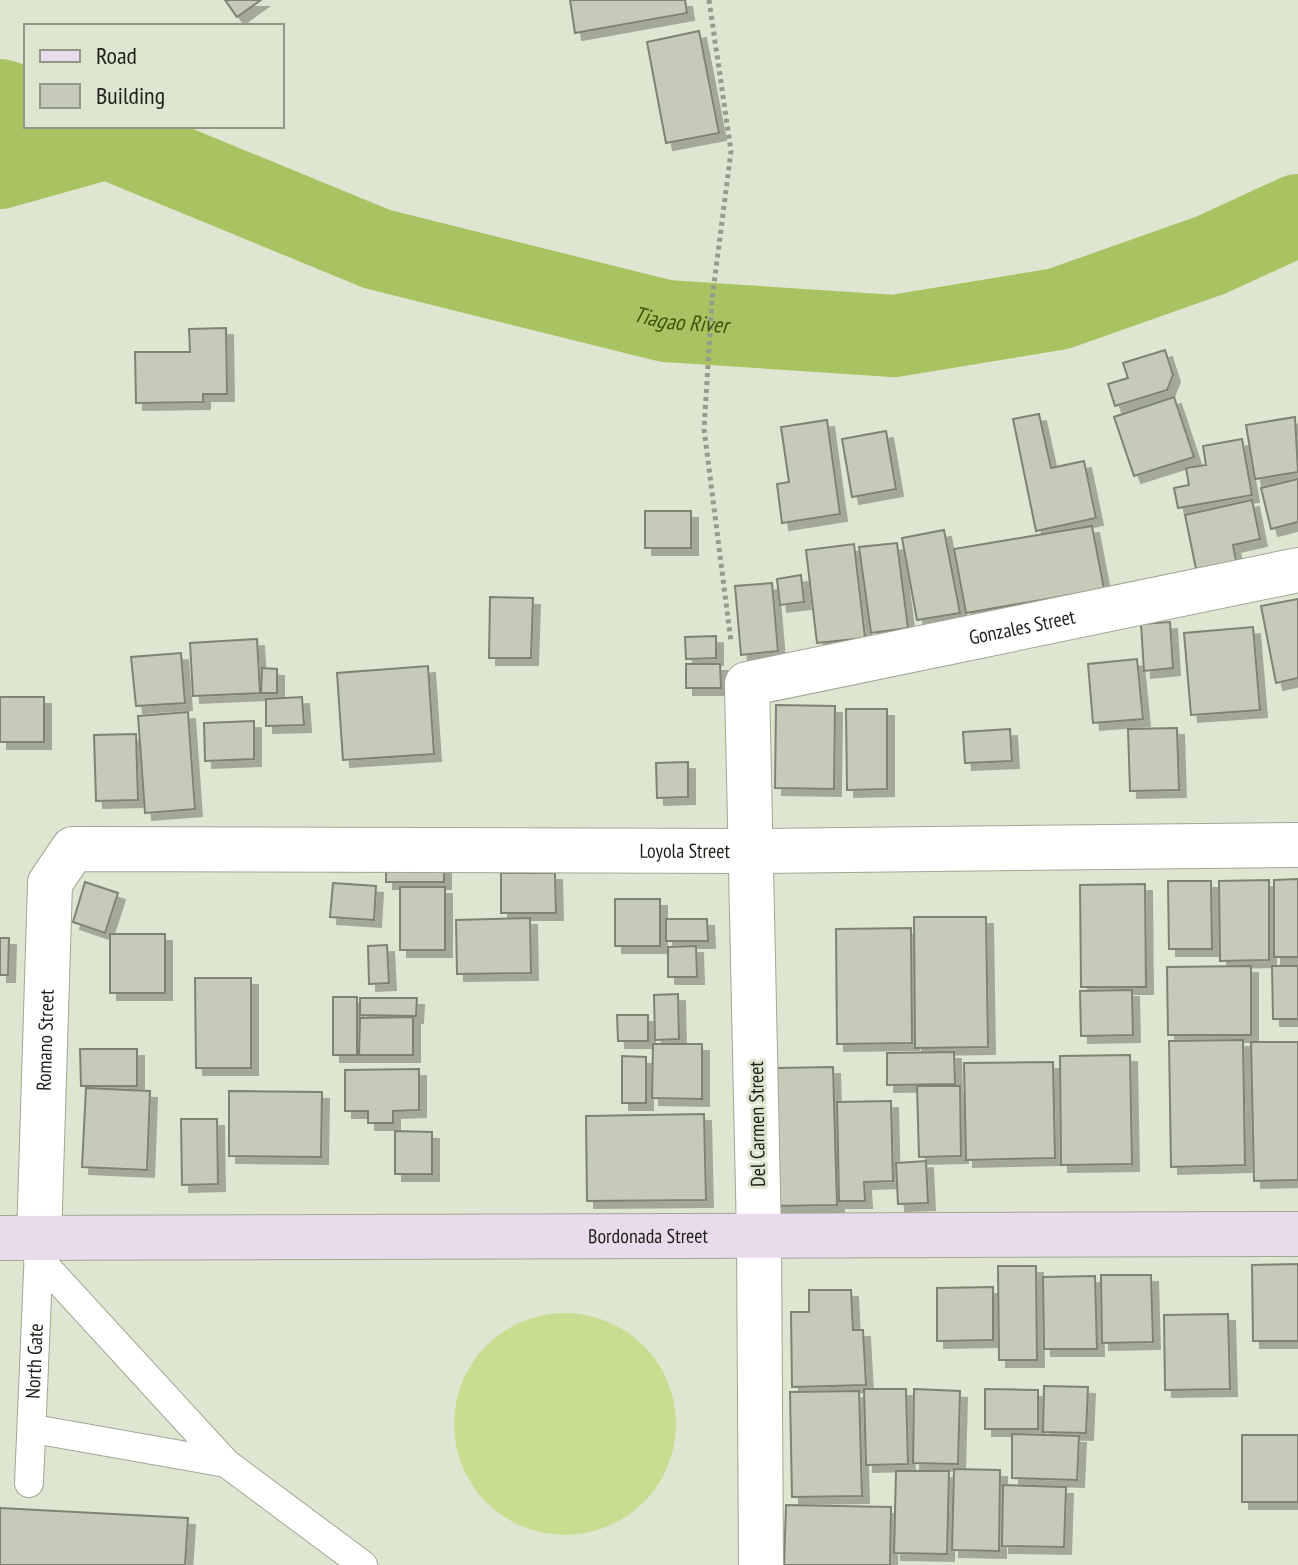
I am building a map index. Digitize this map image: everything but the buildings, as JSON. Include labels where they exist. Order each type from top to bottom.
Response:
[{"type":"street","name":"Gonzales Street","points":[[747,684],[1298,570]]},
{"type":"street","name":"Del Carmen Street","points":[[747,684],[759,1237],[761,1565]]},
{"type":"street","name":"Loyola Street","points":[[73,849],[752,851],[1298,845]]},
{"type":"street","name":"Romano Street","points":[[26,1245],[50,883],[73,849]]},
{"type":"street","name":"Bordonada Street","points":[[26,1245],[1298,1234]]},
{"type":"lane","name":"North Gate","points":[[26,1245],[34,1429],[29,1483]]},
{"type":"lane","points":[[26,1245],[226,1463],[363,1565]]},
{"type":"lane","points":[[34,1429],[226,1463]]},
{"type":"path","points":[[709,0],[731,151],[712,300],[704,429],[732,654],[747,684]]},
{"type":"green space","points":[[565,1313],[607,1321],[643,1346],[668,1382],[676,1424],[668,1466],[643,1502],[607,1527],[565,1535],[523,1527],[487,1502],[462,1466],[454,1424],[462,1382],[487,1346],[523,1321]]},
{"type":"waterway","name":"Tiagao River","points":[[0,100],[24,107]]},
{"type":"waterway","name":"Tiagao River","points":[[83,128],[377,249],[666,321],[894,336],[1058,309],[1211,255],[1298,215]]},
{"type":"waterway","points":[[0,168],[110,137]]}]
